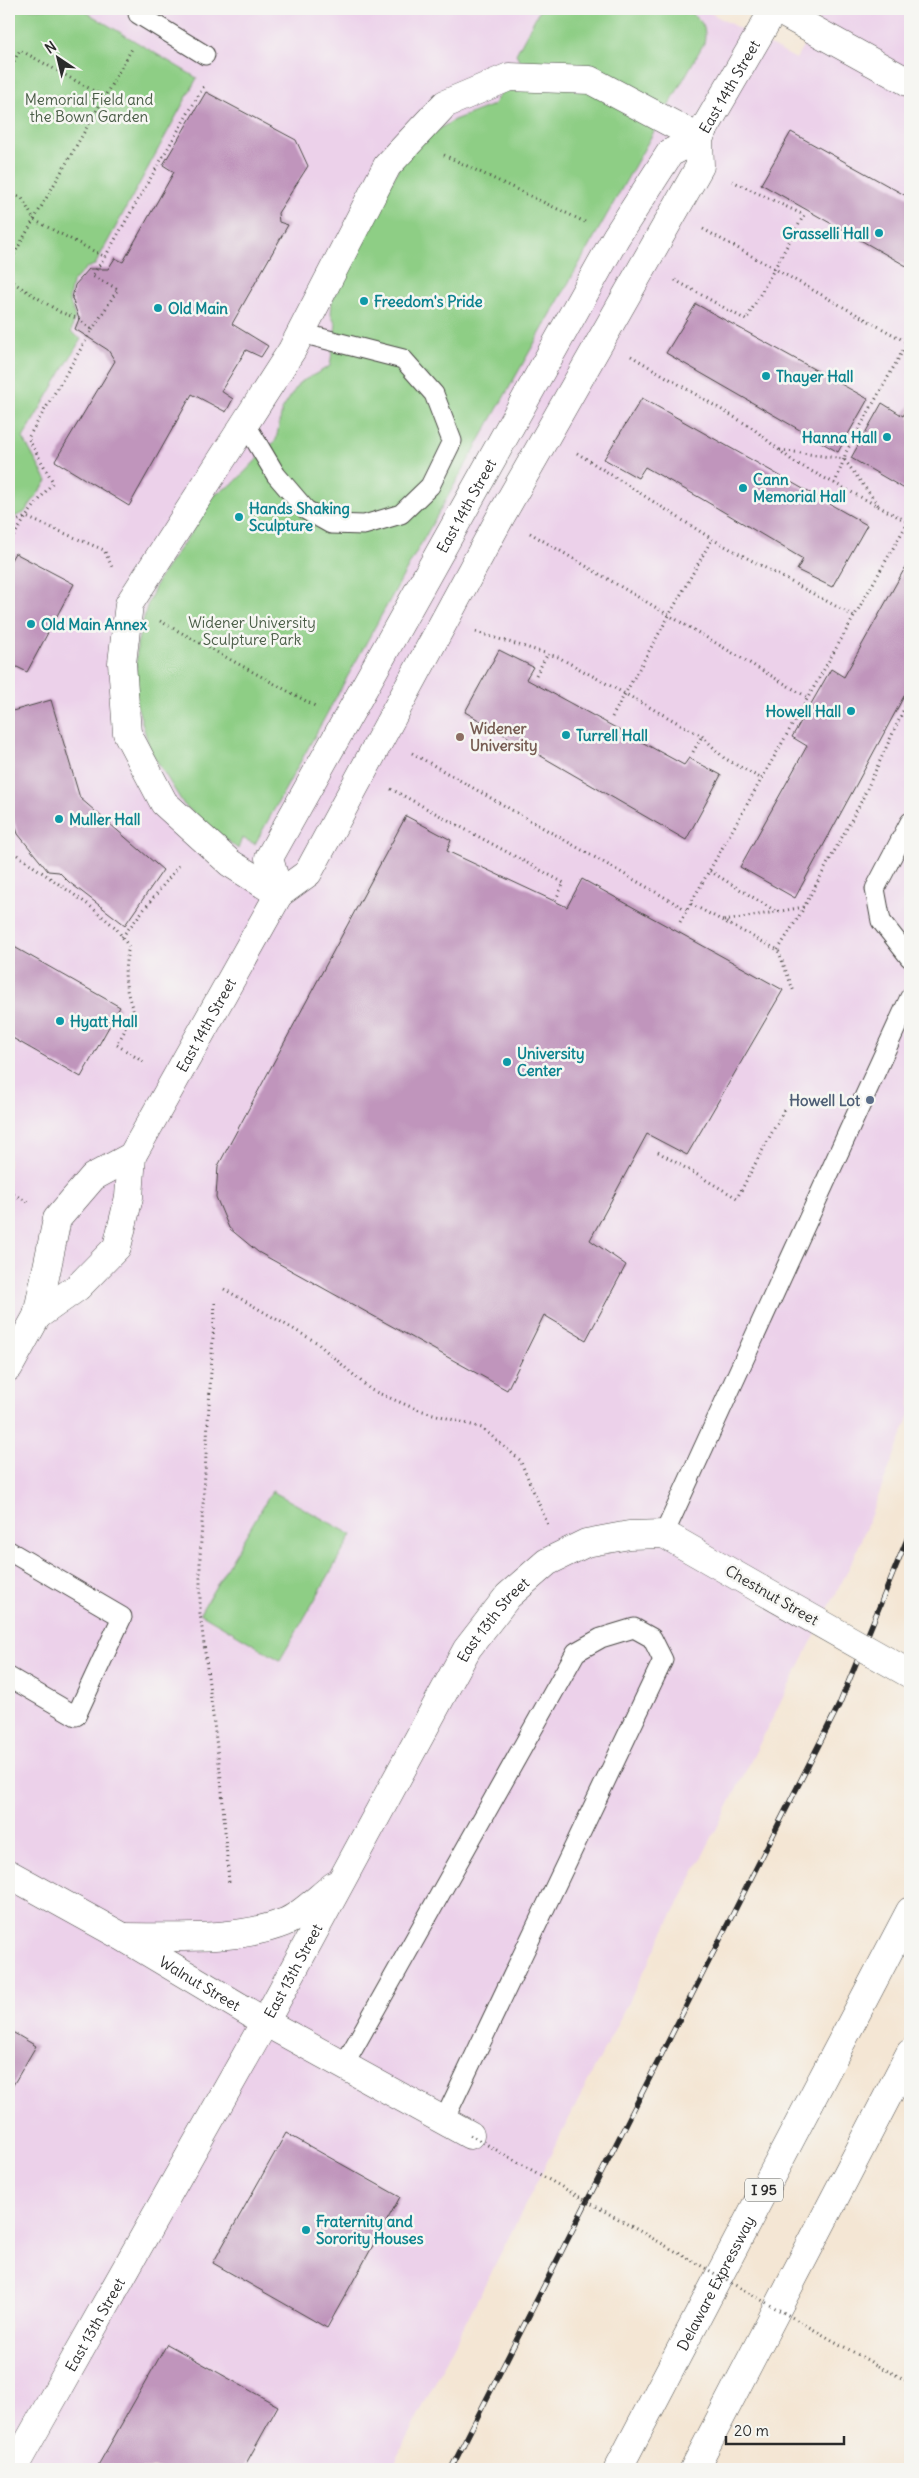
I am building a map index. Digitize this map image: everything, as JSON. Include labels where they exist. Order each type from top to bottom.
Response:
[{"type":"main road","points":[[775,9],[910,83]]},
{"type":"main road","name":"East 14th Street","points":[[278,894],[269,858],[616,237],[670,153],[699,138],[775,9]]},
{"type":"main road","points":[[278,894],[230,863],[164,803],[127,733],[122,663],[129,604],[301,333],[387,166],[444,104],[509,77],[590,80],[699,138]]},
{"type":"main road","name":"East 14th Street","points":[[37,1316],[78,1287],[117,1246],[129,1197],[132,1156],[278,894],[308,873],[501,516],[700,166],[699,138]]},
{"type":"main road","name":"East 14th Street","points":[[9,1367],[37,1316],[57,1219],[93,1177],[132,1156]]},
{"type":"main road","name":"Chestnut Street","points":[[629,1534],[664,1534],[910,1674]]},
{"type":"main road","name":"East 13th Street","points":[[13,2469],[265,2022],[467,1648],[508,1596],[547,1562],[586,1543],[629,1534]]},
{"type":"main road","name":"Walnut Street","points":[[9,1874],[123,1937],[265,2022],[470,2135]]},
{"type":"main road","points":[[123,1937],[193,1937],[245,1932],[287,1922],[344,1878]]},
{"type":"main road","name":"Delaware Expressway","points":[[618,2469],[910,1911]]},
{"type":"main road","points":[[694,2469],[910,2053]]},
{"type":"lane","points":[[145,15],[205,55]]},
{"type":"lane","points":[[245,423],[276,475],[306,510],[331,524],[364,525],[401,514],[430,486],[452,440],[434,394],[403,359],[301,333]]},
{"type":"lane","points":[[910,822],[875,889],[881,921],[910,958]]},
{"type":"lane","points":[[664,1534],[910,997]]},
{"type":"lane","points":[[9,1551],[122,1617],[76,1716],[9,1677]]},
{"type":"lane","points":[[344,2065],[576,1652],[601,1638],[634,1628],[652,1638],[663,1660],[444,2120]]},
{"type":"path","points":[[9,263],[103,96],[145,15]]},
{"type":"path","points":[[9,70],[20,50],[103,96]]},
{"type":"path","points":[[9,544],[26,517],[53,482],[28,438],[118,289],[92,276],[105,257],[207,79]]},
{"type":"path","points":[[412,140],[616,237]]},
{"type":"path","points":[[644,263],[746,320],[804,215],[700,166]]},
{"type":"path","points":[[9,192],[22,198],[34,220],[105,257]]},
{"type":"path","points":[[672,213],[775,267],[909,343]]},
{"type":"path","points":[[9,280],[60,312],[79,319],[92,330]]},
{"type":"path","points":[[835,483],[846,452],[909,343],[910,338]]},
{"type":"path","points":[[603,339],[751,427],[794,462],[909,522],[807,697],[680,922]]},
{"type":"path","points":[[547,434],[712,539],[854,616]]},
{"type":"path","points":[[780,450],[844,459],[879,506]]},
{"type":"path","points":[[501,516],[807,697]]},
{"type":"path","points":[[9,524],[26,517],[104,550],[129,604],[346,723]]},
{"type":"path","points":[[612,717],[712,539]]},
{"type":"path","points":[[445,622],[558,657],[702,736],[724,758],[762,779]]},
{"type":"path","points":[[536,675],[547,655]]},
{"type":"path","points":[[778,950],[804,907],[860,804],[910,696]]},
{"type":"path","points":[[382,735],[687,910]]},
{"type":"path","points":[[692,752],[702,736]]},
{"type":"path","points":[[362,773],[564,884],[555,902]]},
{"type":"path","points":[[9,843],[13,852],[90,906],[116,928],[129,947],[124,966],[126,991],[134,1014],[117,1046],[174,1080]]},
{"type":"path","points":[[9,859],[13,852]]},
{"type":"path","points":[[122,937],[184,858]]},
{"type":"path","points":[[710,871],[777,912]]},
{"type":"path","points":[[691,904],[778,950],[794,992]]},
{"type":"path","points":[[724,922],[804,907]]},
{"type":"path","points":[[658,1152],[737,1198],[785,1108]]},
{"type":"path","points":[[224,1289],[316,1342],[371,1390],[416,1409],[482,1428],[520,1460],[561,1555]]},
{"type":"path","points":[[215,1303],[200,1557],[200,1613],[221,1779],[229,1883]]},
{"type":"path","points":[[470,2135],[878,2366],[910,2382]]},
{"type":"shaded area","name":"Widener University","points":[[9,9],[703,9],[796,59],[825,9],[910,9],[910,1415],[854,1558],[391,2469],[9,2469]]},
{"type":"green space","name":"Memorial Field and the Bown Garden","points":[[9,9],[81,9],[197,78],[95,265],[86,268],[72,283],[69,299],[75,317],[71,332],[81,339],[23,438],[47,481],[24,513],[9,519]]},
{"type":"green space","name":"Widener University Sculpture Park","points":[[540,9],[684,9],[701,22],[705,31],[704,43],[413,558],[255,844],[242,838],[238,849],[184,805],[150,750],[135,698],[137,644],[147,606],[159,578],[201,518],[213,496],[234,483],[276,440],[282,410],[299,383],[330,366],[336,324],[331,314],[332,301],[400,165],[421,140],[454,120],[493,105],[521,63],[516,54]]},
{"type":"green space","points":[[272,1491],[352,1535],[280,1660],[200,1613]]},
{"type":"building","name":"Old Main","points":[[206,92],[296,140],[308,166],[278,213],[279,222],[288,225],[232,324],[268,346],[261,357],[246,350],[221,391],[233,399],[226,412],[192,394],[129,506],[55,461],[115,361],[108,350],[75,329],[79,319],[72,298],[75,285],[89,269],[108,269],[115,258],[123,262],[174,172],[163,165]]},
{"type":"building","name":"Grasselli Hall","points":[[791,132],[910,198],[910,268],[761,184]]},
{"type":"building","name":"Thayer Hall","points":[[696,304],[868,399],[838,452],[666,353]]},
{"type":"building","name":"Cann Memorial Hall","points":[[642,398],[867,525],[832,587],[797,570],[803,559],[645,467],[638,478],[604,459]]},
{"type":"building","name":"Hanna Hall","points":[[882,403],[903,416],[910,405],[910,492],[851,458]]},
{"type":"building","name":"Old Main Annex","points":[[15,553],[74,584],[27,672],[9,663],[9,563]]},
{"type":"building","name":"Howell Hall","points":[[910,559],[910,685],[795,898],[740,867],[807,746],[792,737],[831,669],[844,677]]},
{"type":"building","name":"Turrell Hall","points":[[499,650],[533,667],[526,679],[684,765],[689,758],[721,775],[686,840],[465,712]]},
{"type":"building","name":"Muller Hall","points":[[51,700],[80,798],[163,870],[125,925],[69,882],[59,872],[48,871],[18,834],[9,805],[9,712]]},
{"type":"building","name":"University Center","points":[[406,816],[451,840],[447,851],[567,907],[582,879],[783,990],[687,1155],[647,1134],[590,1240],[626,1265],[586,1340],[544,1315],[507,1390],[258,1252],[229,1228],[216,1197],[218,1166]]},
{"type":"building","name":"Hyatt Hall","points":[[9,944],[120,1007],[81,1077],[9,1036]]},
{"type":"building","points":[[9,2030],[36,2046],[9,2092]]},
{"type":"building","name":"Fraternity and Sorority Houses","points":[[286,2133],[400,2197],[327,2328],[213,2263]]},
{"type":"building","points":[[167,2344],[278,2406],[243,2469],[96,2469]]},
{"type":"railway","points":[[451,2469],[839,1705],[910,1532]]},
{"type":"place","name":"Grasselli Hall","points":[[879,233]]},
{"type":"place","name":"Freedom's Pride","points":[[364,301]]},
{"type":"place","name":"Old Main","points":[[158,308]]},
{"type":"place","name":"Thayer Hall","points":[[766,376]]},
{"type":"place","name":"Hanna Hall","points":[[887,437]]},
{"type":"place","name":"Cann Memorial Hall","points":[[743,488]]},
{"type":"place","name":"Hands Shaking Sculpture","points":[[239,517]]},
{"type":"place","name":"Old Main Annex","points":[[31,624]]},
{"type":"place","name":"Howell Hall","points":[[851,711]]},
{"type":"place","name":"Turrell Hall","points":[[566,735]]},
{"type":"place","name":"Widener University","points":[[460,737]]},
{"type":"place","name":"Muller Hall","points":[[59,819]]},
{"type":"place","name":"Hyatt Hall","points":[[60,1021]]},
{"type":"place","name":"University Center","points":[[507,1062]]},
{"type":"place","name":"Howell Lot","points":[[870,1100]]},
{"type":"place","name":"Fraternity and Sorority Houses","points":[[306,2230]]}]
